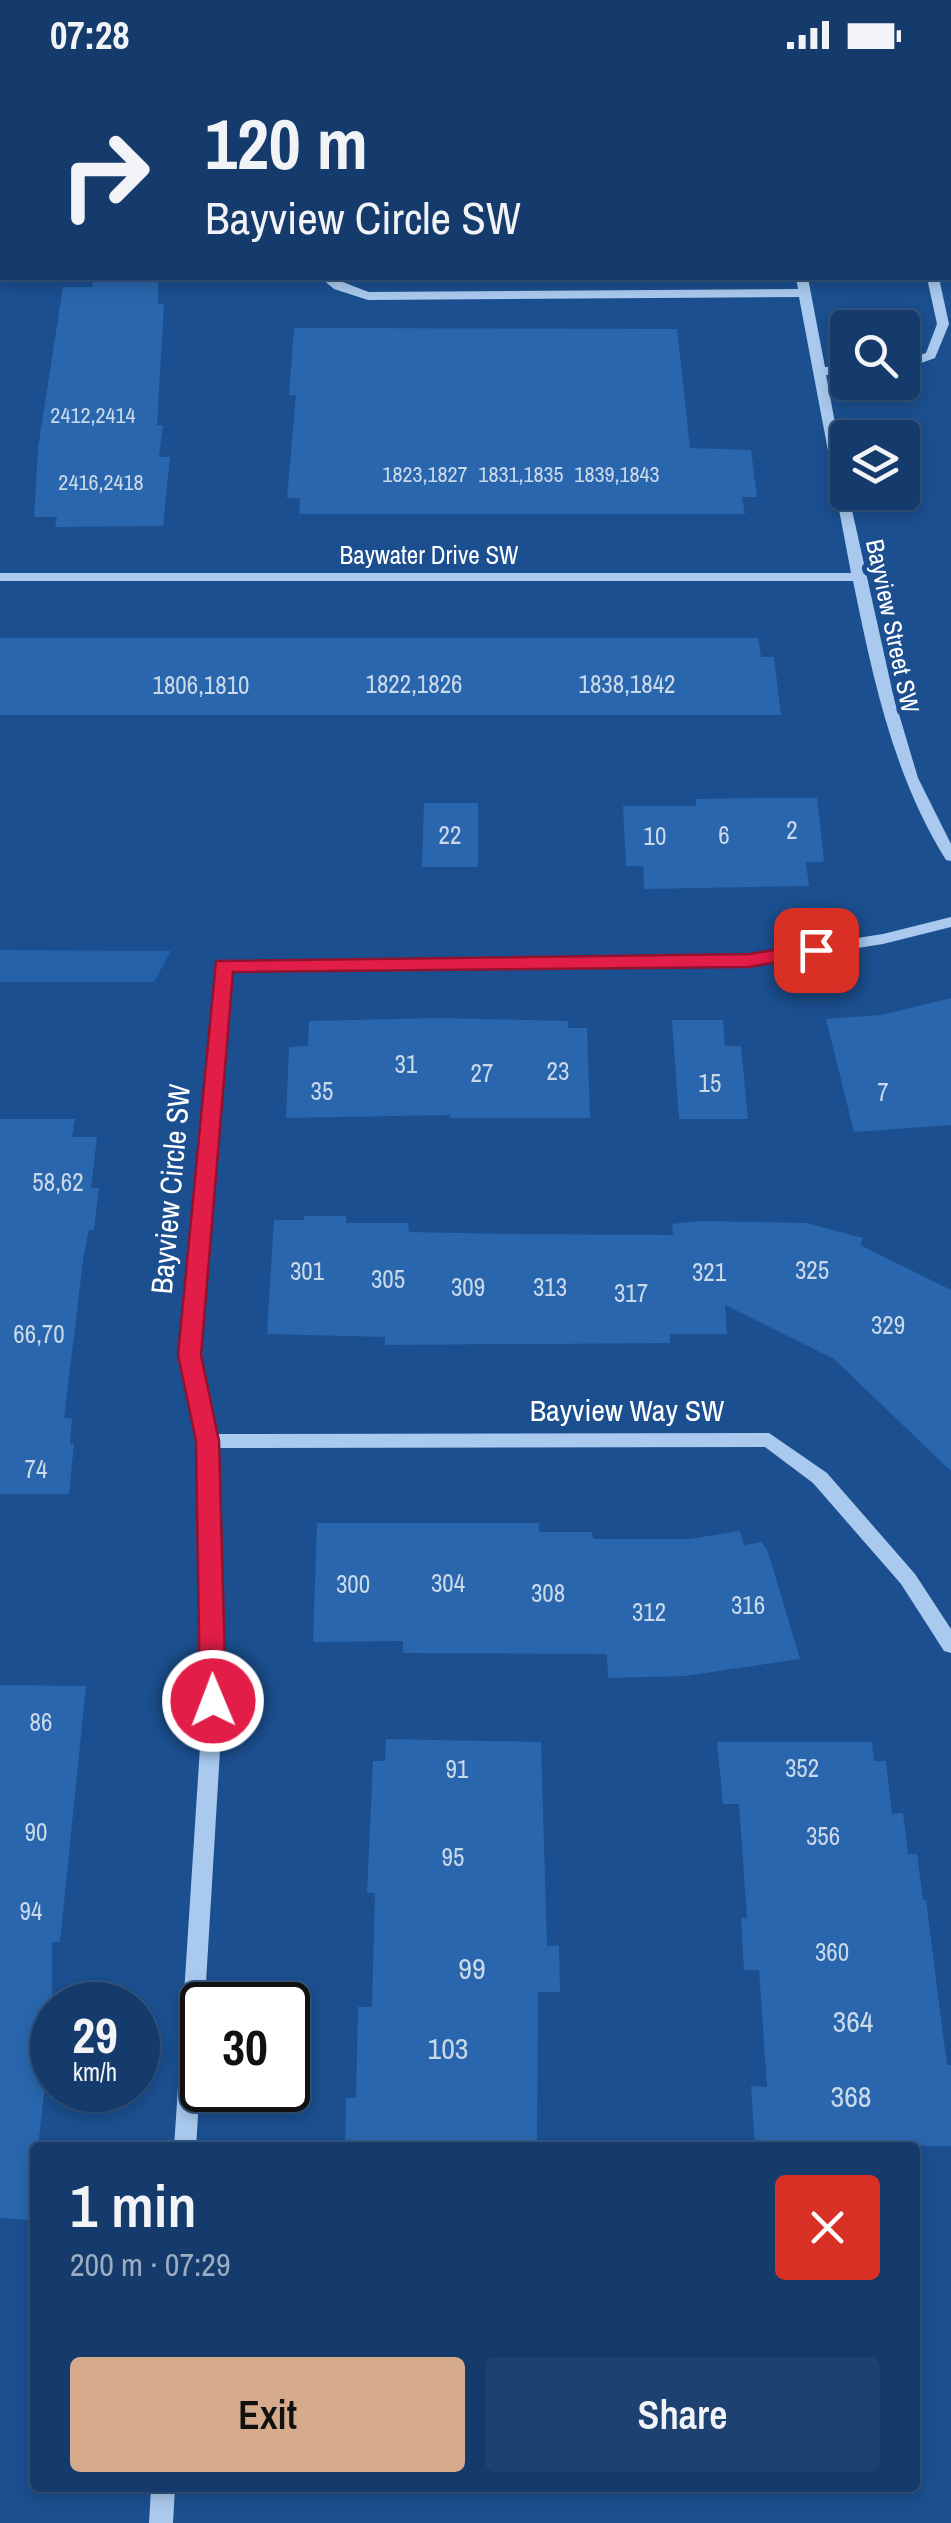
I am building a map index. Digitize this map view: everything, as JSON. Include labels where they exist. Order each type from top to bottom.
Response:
[{"type":"street","points":[[330,280],[368,296],[805,293]]},
{"type":"street","points":[[594,280],[596,294]]},
{"type":"street","name":"Bayview Street SW","points":[[802,280],[857,578],[894,737],[936,834],[951,856]]},
{"type":"street","points":[[920,359],[930,355],[943,324],[933,280]]},
{"type":"street","points":[[820,371],[830,371]]},
{"type":"street","name":"Baywater Drive SW","points":[[0,577],[857,578]]},
{"type":"street","name":"Bayview Circle SW","points":[[185,2142],[213,1701],[208,1441],[189,1355],[223,966],[749,960],[883,938],[951,922]]},
{"type":"street","name":"Bayview Way SW","points":[[208,1441],[769,1440],[820,1478],[908,1580],[951,1645]]},
{"type":"street","points":[[161,2523],[164,2492]]},
{"type":"shaded area","points":[[0,950],[171,951],[154,982],[0,982]]},
{"type":"building","points":[[94,280],[158,280],[158,304],[164,304],[157,425],[163,425],[159,457],[170,457],[163,526],[55,527],[57,517],[34,517],[38,448],[63,287],[92,287]]},
{"type":"building","points":[[294,328],[677,329],[690,448],[751,450],[757,497],[742,497],[745,514],[299,514],[300,498],[287,498],[296,395],[289,395]]},
{"type":"building","points":[[0,638],[758,638],[761,657],[774,657],[781,715],[0,715]]},
{"type":"building","points":[[817,798],[824,862],[806,862],[809,886],[644,889],[643,866],[626,866],[623,806],[696,806],[696,799]]},
{"type":"building","points":[[424,803],[478,803],[478,867],[422,867]]},
{"type":"building","points":[[951,998],[951,1125],[854,1132],[826,1019],[882,1015]]},
{"type":"building","points":[[672,1020],[723,1020],[725,1046],[741,1046],[748,1119],[679,1119]]},
{"type":"building","points":[[309,1021],[568,1021],[568,1028],[587,1028],[590,1118],[286,1118],[289,1047],[308,1046]]},
{"type":"building","points":[[0,1119],[75,1119],[72,1137],[97,1137],[91,1188],[99,1188],[94,1230],[89,1230],[84,1253],[64,1418],[72,1418],[70,1444],[74,1444],[69,1494],[0,1494]]},
{"type":"building","points":[[304,1216],[346,1216],[346,1223],[408,1223],[409,1232],[510,1234],[673,1235],[672,1224],[700,1221],[806,1223],[863,1238],[860,1245],[951,1290],[951,1471],[834,1359],[725,1305],[727,1334],[670,1334],[670,1343],[385,1345],[385,1337],[267,1334],[274,1220],[304,1220]]},
{"type":"building","points":[[317,1523],[539,1523],[539,1532],[592,1532],[593,1539],[689,1539],[740,1531],[744,1545],[762,1542],[768,1552],[800,1659],[685,1676],[608,1678],[607,1654],[403,1653],[403,1641],[313,1642]]},
{"type":"building","points":[[0,1685],[86,1686],[60,1942],[52,1942],[52,1982],[30,1982],[30,2112],[42,2112],[39,2142],[30,2142],[30,2220],[0,2218]]},
{"type":"building","points":[[386,1739],[541,1742],[547,1946],[559,1946],[560,1992],[538,1992],[537,2142],[345,2142],[346,2098],[356,2098],[358,2007],[372,2007],[375,1893],[367,1893],[373,1761],[385,1761]]},
{"type":"building","points":[[717,1742],[872,1742],[874,1761],[886,1761],[892,1814],[903,1813],[908,1854],[917,1854],[926,1900],[947,2065],[951,2065],[951,2146],[920,2146],[920,2142],[755,2142],[751,2086],[767,2087],[759,1970],[744,1970],[741,1918],[747,1918],[739,1804],[723,1804]]},
{"type":"route","points":[[213,1701],[208,1441],[189,1355],[223,966],[749,960],[816,950]]}]
